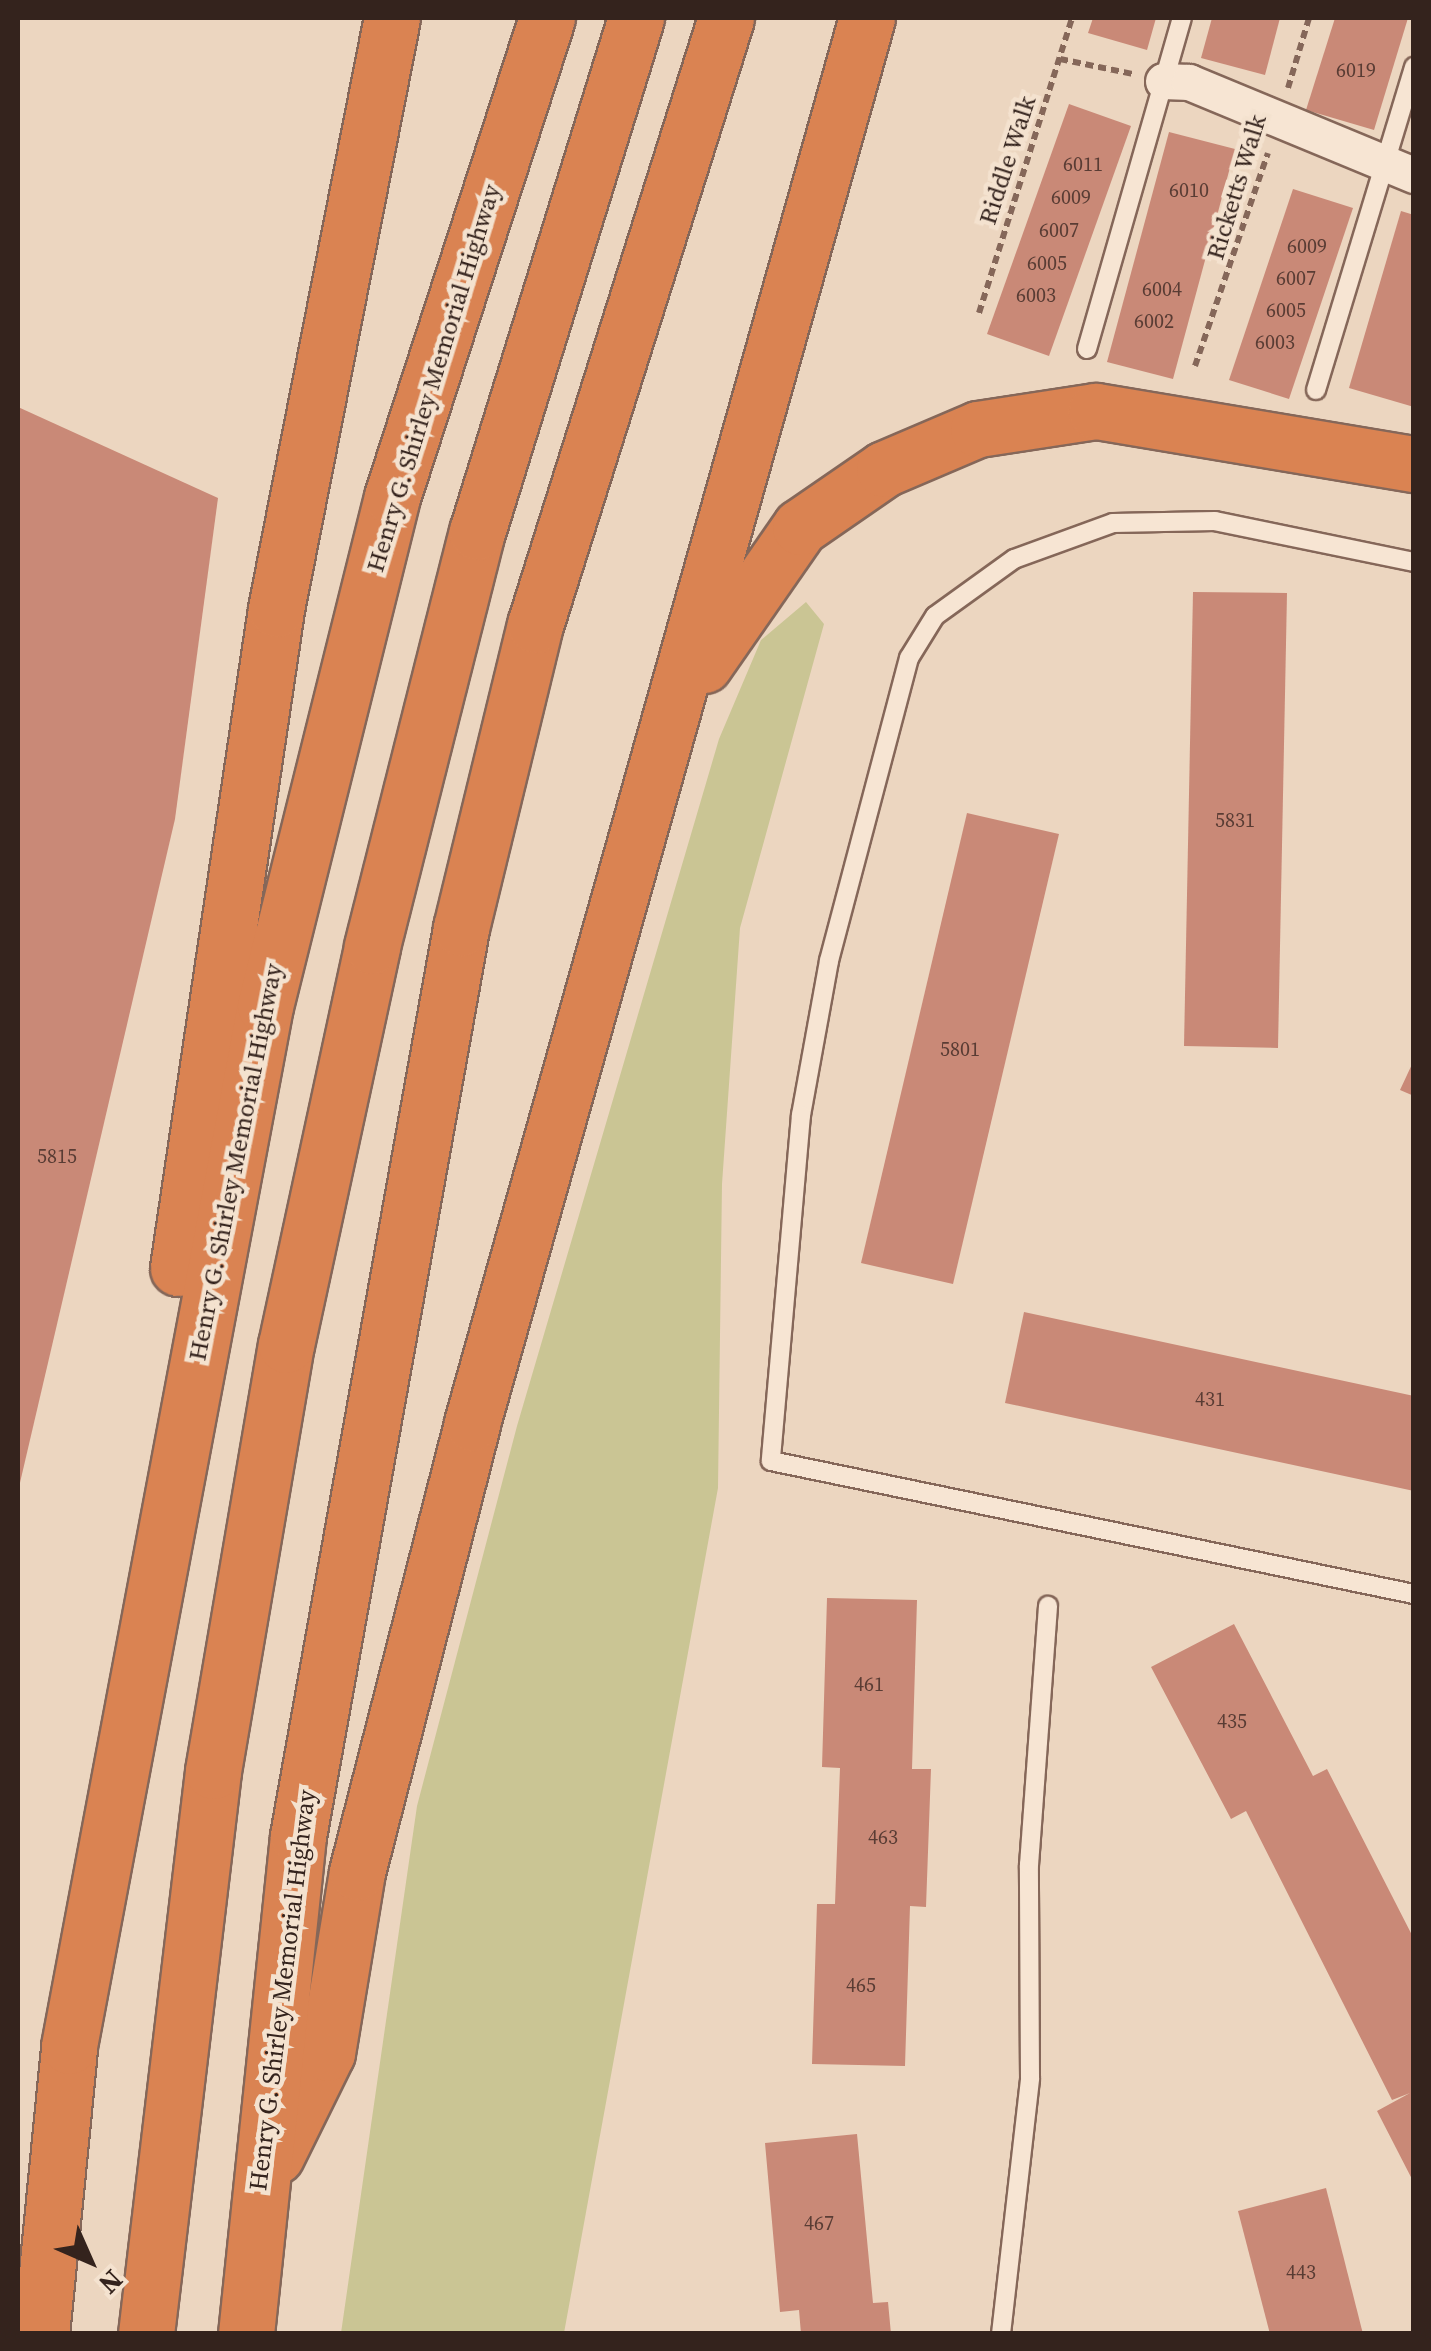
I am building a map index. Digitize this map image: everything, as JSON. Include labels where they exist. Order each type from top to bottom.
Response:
[{"type":"highway","points":[[91,1920],[270,648],[392,18]]},
{"type":"highway","name":"Henry G. Shirley Memorial Highway","points":[[41,2334],[91,1920],[265,1006],[327,738],[392,497],[547,18]]},
{"type":"highway","points":[[146,2334],[213,1771],[294,1307],[372,946],[478,532],[636,18]]},
{"type":"highway","name":"Henry G. Shirley Memorial Highway","points":[[246,2334],[298,1836],[461,928],[535,625],[726,18]]},
{"type":"highway","points":[[258,2193],[326,2053],[371,1816],[644,811],[868,18]]},
{"type":"highway","points":[[644,811],[692,691],[750,587],[838,497],[934,446],[978,429],[1096,411],[1414,464]]},
{"type":"street","points":[[1163,81],[1189,82],[1276,126],[1398,170]]},
{"type":"lane","points":[[1087,349],[1182,18]]},
{"type":"lane","points":[[1316,390],[1398,170],[1414,67]]},
{"type":"lane","points":[[1414,562],[1215,522],[1113,522],[1014,559],[935,616],[909,658],[830,960],[802,1116],[771,1461],[1414,1594]]},
{"type":"lane","points":[[1001,2334],[1030,2078],[1029,1865],[1048,1606]]},
{"type":"path","name":"Riddle Walk","points":[[979,314],[1072,18]]},
{"type":"path","name":"Ricketts Walk","points":[[1194,366],[1309,18]]},
{"type":"path","points":[[1060,59],[1163,81]]},
{"type":"shaded area","points":[[806,602],[824,624],[740,928],[722,1184],[718,1488],[564,2333],[341,2333],[417,1806],[517,1426],[719,739],[761,640]]},
{"type":"building","points":[[1093,18],[1156,18],[1147,50],[1088,33]]},
{"type":"building","points":[[1212,18],[1280,18],[1265,75],[1201,58]]},
{"type":"building","points":[[1335,18],[1408,18],[1374,130],[1306,110]]},
{"type":"building","points":[[1069,104],[1131,126],[1049,356],[987,334]]},
{"type":"building","points":[[1169,132],[1235,149],[1173,379],[1107,362]]},
{"type":"building","points":[[1293,189],[1353,208],[1289,399],[1229,380]]},
{"type":"building","points":[[1401,211],[1414,215],[1414,407],[1349,388]]},
{"type":"building","points":[[18,407],[218,498],[175,819],[19,1487]]},
{"type":"building","points":[[1193,592],[1287,593],[1278,1048],[1184,1046]]},
{"type":"building","points":[[967,813],[1059,834],[953,1284],[861,1263]]},
{"type":"building","points":[[1414,1060],[1414,1096],[1400,1090]]},
{"type":"building","points":[[1024,1312],[1414,1396],[1414,1491],[1005,1403]]},
{"type":"building","points":[[827,1598],[917,1600],[912,1769],[931,1769],[926,1907],[910,1906],[905,2066],[812,2064],[817,1904],[835,1904],[840,1768],[822,1767]]},
{"type":"building","points":[[1234,1624],[1313,1776],[1327,1769],[1414,1939],[1414,2183],[1377,2111],[1410,2093],[1392,2100],[1246,1811],[1231,1819],[1151,1667]]},
{"type":"building","points":[[857,2134],[873,2303],[888,2302],[891,2334],[801,2334],[799,2310],[780,2312],[765,2143]]},
{"type":"building","points":[[1326,2188],[1363,2334],[1270,2334],[1238,2211]]}]
